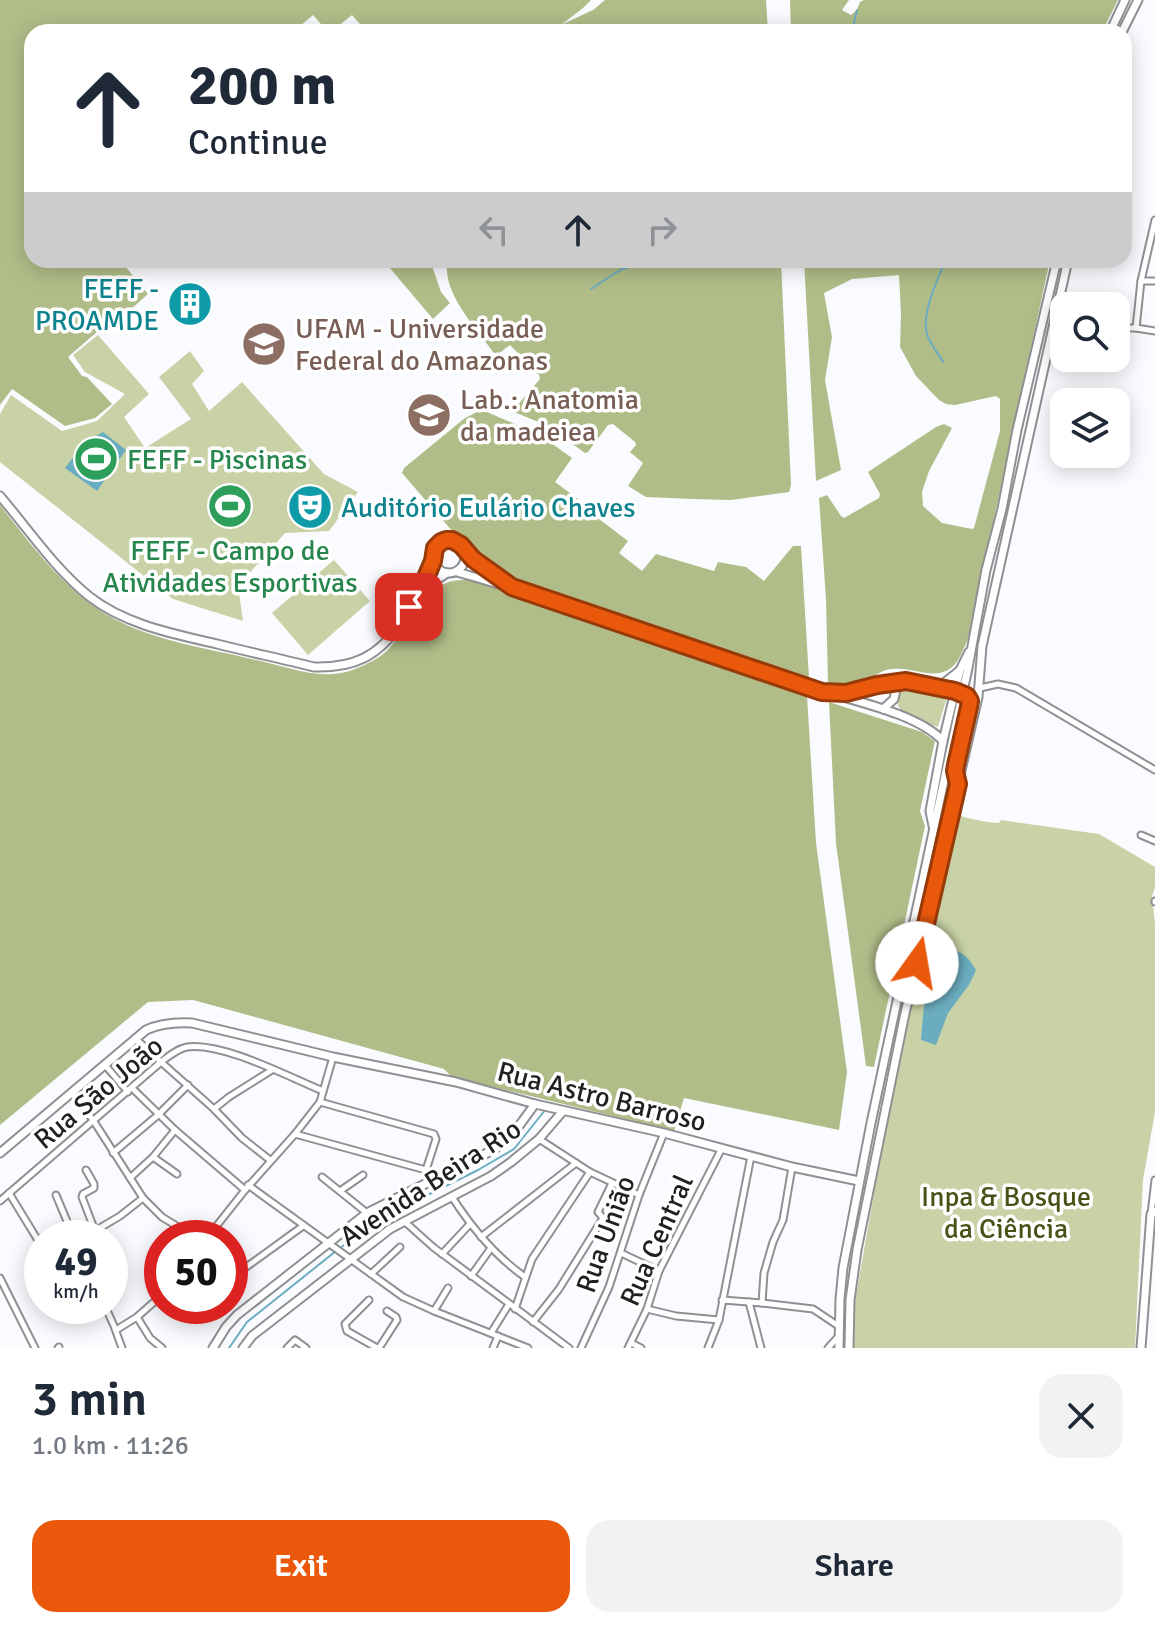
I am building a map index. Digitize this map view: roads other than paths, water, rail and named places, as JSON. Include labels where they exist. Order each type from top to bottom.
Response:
[{"type":"street","points":[[1114,24],[1125,0]]},
{"type":"street","points":[[1125,24],[1138,0]]},
{"type":"street","points":[[1136,328],[1141,281],[1155,220]]},
{"type":"street","points":[[933,832],[930,811],[943,741],[974,643],[986,570],[1055,268]]},
{"type":"street","points":[[849,1348],[850,1300],[857,1250],[904,1018],[980,688],[985,631],[1066,268]]},
{"type":"street","points":[[1141,281],[1155,281]]},
{"type":"street","points":[[1130,328],[1155,331]]},
{"type":"street","points":[[0,496],[71,580],[92,598],[124,617],[203,641],[314,667],[350,664],[387,643],[418,596],[433,561],[433,552],[441,542],[452,540],[461,545],[484,568],[512,587]]},
{"type":"street","points":[[457,572],[466,559],[464,549]]},
{"type":"street","points":[[433,561],[438,569],[447,573]]},
{"type":"street","points":[[418,596],[447,573],[457,572],[512,587],[822,692],[883,709],[929,728],[943,741]]},
{"type":"street","points":[[939,687],[960,670],[974,643]]},
{"type":"street","points":[[839,1348],[843,1268],[913,917],[933,832],[959,692],[960,670]]},
{"type":"street","points":[[822,692],[846,693],[898,681],[913,681],[967,696],[970,701],[955,771],[958,784]]},
{"type":"street","points":[[897,715],[894,699],[898,681]]},
{"type":"street","points":[[980,688],[998,684],[1016,688],[1155,770]]},
{"type":"street","points":[[883,709],[894,699]]},
{"type":"street","points":[[1141,835],[1155,841]]},
{"type":"street","name":"Rua Astro Barroso","points":[[0,1153],[135,1038],[157,1025],[178,1022],[456,1082],[563,1111],[859,1181]]},
{"type":"street","points":[[135,1038],[242,1138],[270,1160]]},
{"type":"street","name":"Rua São João","points":[[0,1201],[179,1049],[203,1047],[232,1054],[323,1091]]},
{"type":"street","points":[[221,1220],[320,1102],[333,1057]]},
{"type":"street","points":[[105,1064],[175,1130],[246,1187],[403,1297],[524,1347]]},
{"type":"street","points":[[214,1109],[273,1070]]},
{"type":"street","points":[[113,1153],[188,1085]]},
{"type":"street","points":[[72,1092],[143,1198],[167,1220]]},
{"type":"street","points":[[320,1102],[434,1134],[436,1139],[426,1170]]},
{"type":"street","name":"Avenida Beira Rio","points":[[213,1348],[237,1315],[332,1246],[367,1213],[495,1149],[516,1130],[535,1104]]},
{"type":"street","name":"Avenida Beira Rio","points":[[243,1348],[252,1336],[346,1256],[404,1221],[491,1176],[539,1139],[563,1111]]},
{"type":"street","points":[[130,1178],[153,1157],[175,1130]]},
{"type":"street","name":"Rua União","points":[[581,1348],[609,1287],[639,1195],[664,1133]]},
{"type":"street","points":[[295,1134],[445,1175]]},
{"type":"street","points":[[539,1139],[590,1172],[639,1195]]},
{"type":"street","name":"Rua Central","points":[[629,1346],[647,1309],[659,1271],[722,1148]]},
{"type":"street","points":[[708,1348],[719,1320],[751,1156]]},
{"type":"street","points":[[153,1157],[177,1174]]},
{"type":"street","points":[[481,1237],[576,1163]]},
{"type":"street","points":[[762,1303],[764,1273],[783,1220],[792,1167]]},
{"type":"street","points":[[86,1170],[94,1184],[94,1188],[82,1197],[91,1220]]},
{"type":"street","points":[[515,1309],[532,1259],[590,1172]]},
{"type":"street","points":[[340,1191],[363,1175]]},
{"type":"street","points":[[322,1177],[367,1213]]},
{"type":"street","points":[[1141,1348],[1155,1180]]},
{"type":"street","points":[[533,1322],[559,1289],[603,1218],[598,1212],[612,1183]]},
{"type":"street","points":[[9,1193],[26,1220]]},
{"type":"street","points":[[56,1195],[66,1220]]},
{"type":"street","points":[[452,1197],[491,1248],[525,1277]]},
{"type":"street","points":[[113,1220],[143,1198]]},
{"type":"street","points":[[404,1221],[442,1254],[569,1348]]},
{"type":"street","points":[[442,1254],[470,1224]]},
{"type":"street","points":[[248,1266],[303,1226]]},
{"type":"street","points":[[371,1274],[400,1247]]},
{"type":"street","points":[[471,1276],[491,1248]]},
{"type":"street","points":[[621,1253],[659,1271]]},
{"type":"street","points":[[0,1278],[35,1348]]},
{"type":"street","points":[[434,1311],[448,1288]]},
{"type":"street","points":[[369,1300],[345,1324],[347,1331],[378,1348],[397,1320],[387,1311]]},
{"type":"street","points":[[722,1300],[813,1309],[840,1331]]},
{"type":"street","points":[[749,1302],[761,1348]]},
{"type":"street","points":[[491,1333],[509,1304]]},
{"type":"street","points":[[647,1309],[676,1316],[719,1320]]},
{"type":"street","points":[[116,1330],[144,1311]]},
{"type":"street","points":[[137,1317],[150,1338],[162,1348]]},
{"type":"street","points":[[113,1324],[122,1348]]},
{"type":"street","points":[[828,1348],[840,1331]]},
{"type":"street","points":[[493,1348],[498,1336]]},
{"type":"street","points":[[287,1348],[295,1340],[306,1348]]},
{"type":"street","points":[[629,1346],[641,1348]]},
{"type":"water","name":"FEFF - Piscinas","points":[[103,432],[126,450],[97,491],[65,468],[84,443]]},
{"type":"water","points":[[937,948],[960,953],[976,970],[948,1013],[936,1045],[921,1040],[926,993]]},
{"type":"waterway","points":[[854,24],[857,10]]},
{"type":"waterway","points":[[591,289],[626,268]]},
{"type":"waterway","points":[[943,268],[931,296],[926,326],[930,341],[943,362]]},
{"type":"waterway","points":[[229,1348],[247,1322],[336,1251],[383,1217],[514,1149],[546,1109]]},
{"type":"place","name":"FEFF - PROAMDE","points":[[190,304]]},
{"type":"place","name":"UFAM - Universidade Federal do Amazonas","points":[[264,344]]},
{"type":"place","name":"Lab.: Anatomia da madeiea","points":[[429,415]]},
{"type":"place","name":"FEFF - Piscinas","points":[[96,459]]},
{"type":"place","name":"FEFF - Campo de Atividades Esportivas","points":[[230,506]]},
{"type":"place","name":"Auditório Eulário Chaves","points":[[310,507]]},
{"type":"park label","name":"Inpa & Bosque da Ciência","points":[[1006,1212]]}]
